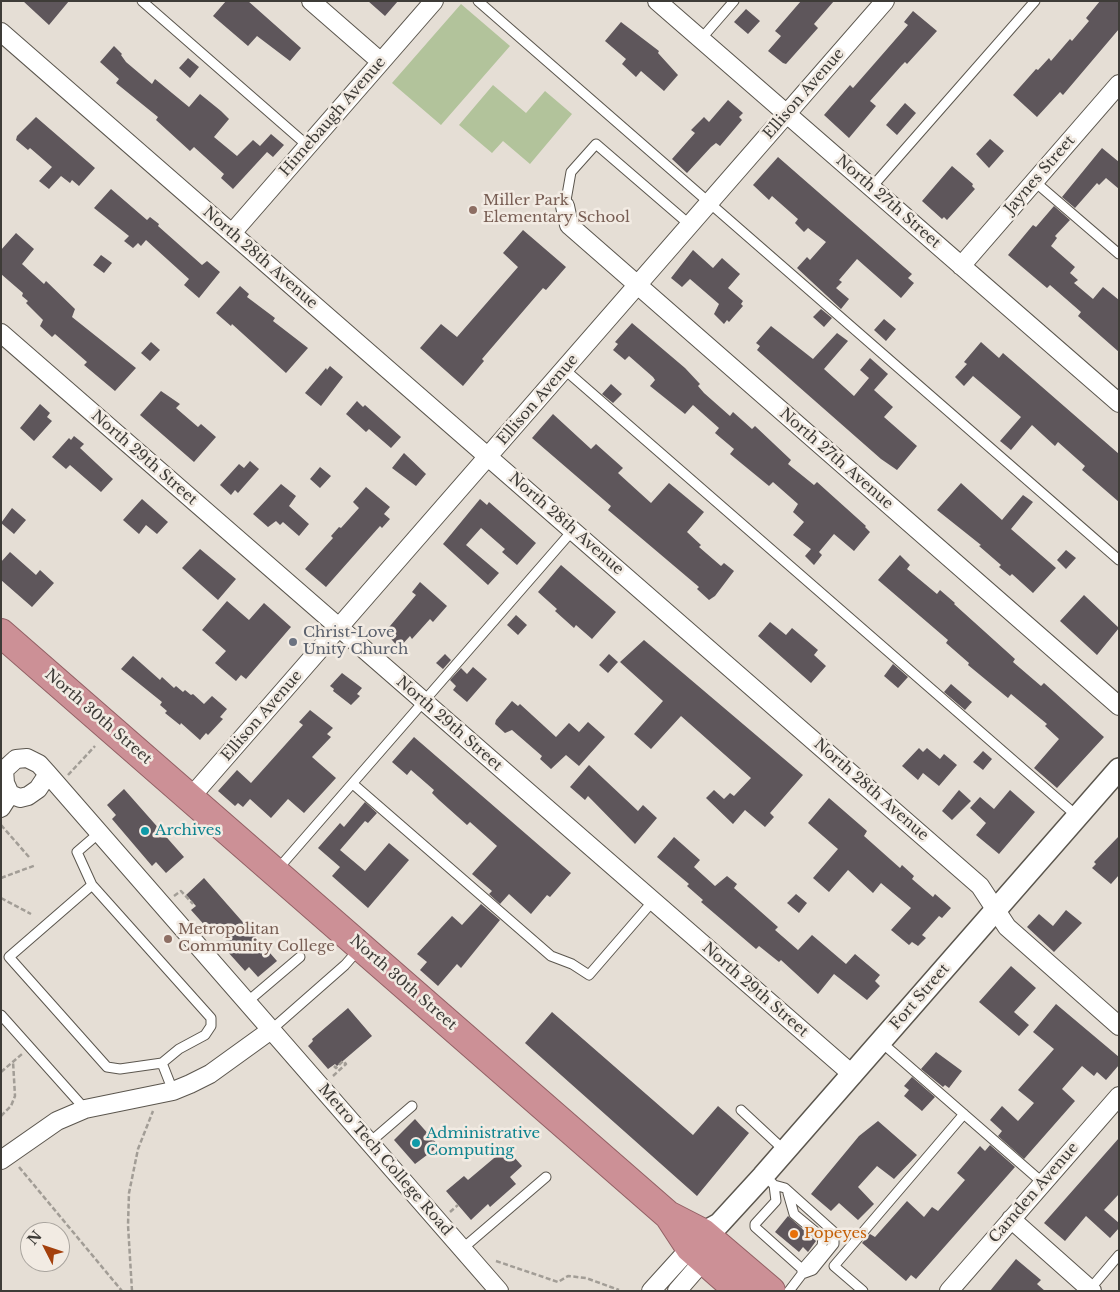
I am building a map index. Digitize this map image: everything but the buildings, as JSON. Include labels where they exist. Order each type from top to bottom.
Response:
[{"type":"highway","name":"North 30th Street","points":[[1,633],[668,1216],[771,1291]]},
{"type":"highway","name":"North 30th Street","points":[[706,1242],[739,1291]]},
{"type":"street","points":[[311,1],[381,62]]},
{"type":"street","name":"Himebaugh Avenue","points":[[232,233],[434,1]]},
{"type":"street","name":"North 27th Street","points":[[657,1],[1119,403]]},
{"type":"street","name":"Ellison Avenue","points":[[190,798],[885,1]]},
{"type":"street","name":"North 28th Avenue","points":[[1,32],[980,886],[997,909],[1007,927],[1119,1026]]},
{"type":"street","name":"Jaynes Street","points":[[961,266],[1034,181],[1116,92]]},
{"type":"street","name":"North 27th Avenue","points":[[565,206],[569,225],[1119,706]]},
{"type":"street","name":"North 29th Street","points":[[1,333],[852,1074]]},
{"type":"street","name":"Metro Tech College Road","points":[[48,774],[38,789],[28,796],[6,801],[4,770],[8,761],[28,758],[39,764],[48,774],[99,833],[247,1002],[369,1143],[499,1291]]},
{"type":"street","name":"Fort Street","points":[[651,1291],[706,1242],[769,1180],[785,1150],[1119,769]]},
{"type":"street","points":[[4,1157],[57,1121],[85,1109],[166,1093],[210,1074],[271,1030]]},
{"type":"street","name":"Camden Avenue","points":[[949,1291],[1119,1096]]},
{"type":"street","points":[[1011,1219],[1091,1290]]},
{"type":"street","name":"Fort Street","points":[[677,1291],[706,1242]]},
{"type":"lane","points":[[142,1],[308,146]]},
{"type":"lane","points":[[478,1],[1119,560]]},
{"type":"lane","points":[[700,39],[734,1]]},
{"type":"lane","points":[[871,188],[1035,1]]},
{"type":"lane","points":[[565,206],[571,172],[596,144],[690,225]]},
{"type":"lane","points":[[1034,181],[1119,254]]},
{"type":"lane","points":[[564,369],[1077,816]]},
{"type":"lane","points":[[276,872],[573,530]]},
{"type":"lane","points":[[353,784],[551,956],[572,964],[589,975],[653,901]]},
{"type":"lane","points":[[92,885],[9,957],[107,1067],[120,1069],[162,1062],[179,1049],[205,1035],[211,1026],[211,1018],[92,885],[77,852],[99,833]]},
{"type":"lane","points":[[271,1030],[345,965],[361,947]]},
{"type":"lane","points":[[247,1002],[300,957]]},
{"type":"lane","points":[[1,1015],[85,1109]]},
{"type":"lane","points":[[881,1042],[1043,1183]]},
{"type":"lane","points":[[162,1062],[166,1093]]},
{"type":"lane","points":[[369,1143],[412,1106]]},
{"type":"lane","points":[[741,1110],[785,1150]]},
{"type":"lane","points":[[863,1291],[834,1266],[964,1114]]},
{"type":"lane","points":[[462,1249],[546,1177]]},
{"type":"lane","points":[[769,1180],[785,1188],[791,1199],[794,1214],[823,1238],[822,1246],[789,1291]]},
{"type":"lane","points":[[769,1180],[776,1201],[755,1224],[755,1227],[802,1271]]},
{"type":"lane","points":[[1091,1290],[1119,1255]]},
{"type":"path","points":[[66,778],[94,746]]},
{"type":"path","points":[[1,825],[29,857]]},
{"type":"path","points":[[1,878],[36,865]]},
{"type":"path","points":[[171,899],[181,891],[193,904]]},
{"type":"path","points":[[1,898],[31,914]]},
{"type":"path","points":[[1,1072],[20,1056]]},
{"type":"path","points":[[1,1116],[11,1106],[15,1096],[13,1061]]},
{"type":"path","points":[[330,1079],[346,1064],[344,1061],[336,1068],[334,1066]]},
{"type":"path","points":[[132,1291],[128,1225],[132,1175],[138,1149],[166,1093]]},
{"type":"path","points":[[4,1157],[122,1291]]},
{"type":"path","points":[[449,1213],[458,1206]]},
{"type":"path","points":[[490,1259],[558,1282],[568,1276],[586,1278],[619,1290]]},
{"type":"green space","points":[[461,4],[510,46],[441,125],[392,83]]},
{"type":"green space","points":[[493,85],[526,113],[545,91],[572,114],[530,164],[503,141],[492,153],[459,125]]},
{"type":"place","name":"Miller Park Elementary School","points":[[473,210]]},
{"type":"place","name":"Christ-Love Unity Church","points":[[293,642]]},
{"type":"place","name":"Archives","points":[[145,831]]},
{"type":"place","name":"Metropolitan Community College","points":[[168,939]]},
{"type":"place","name":"Administrative Computing","points":[[416,1143]]},
{"type":"place","name":"Popeyes","points":[[794,1234]]}]
